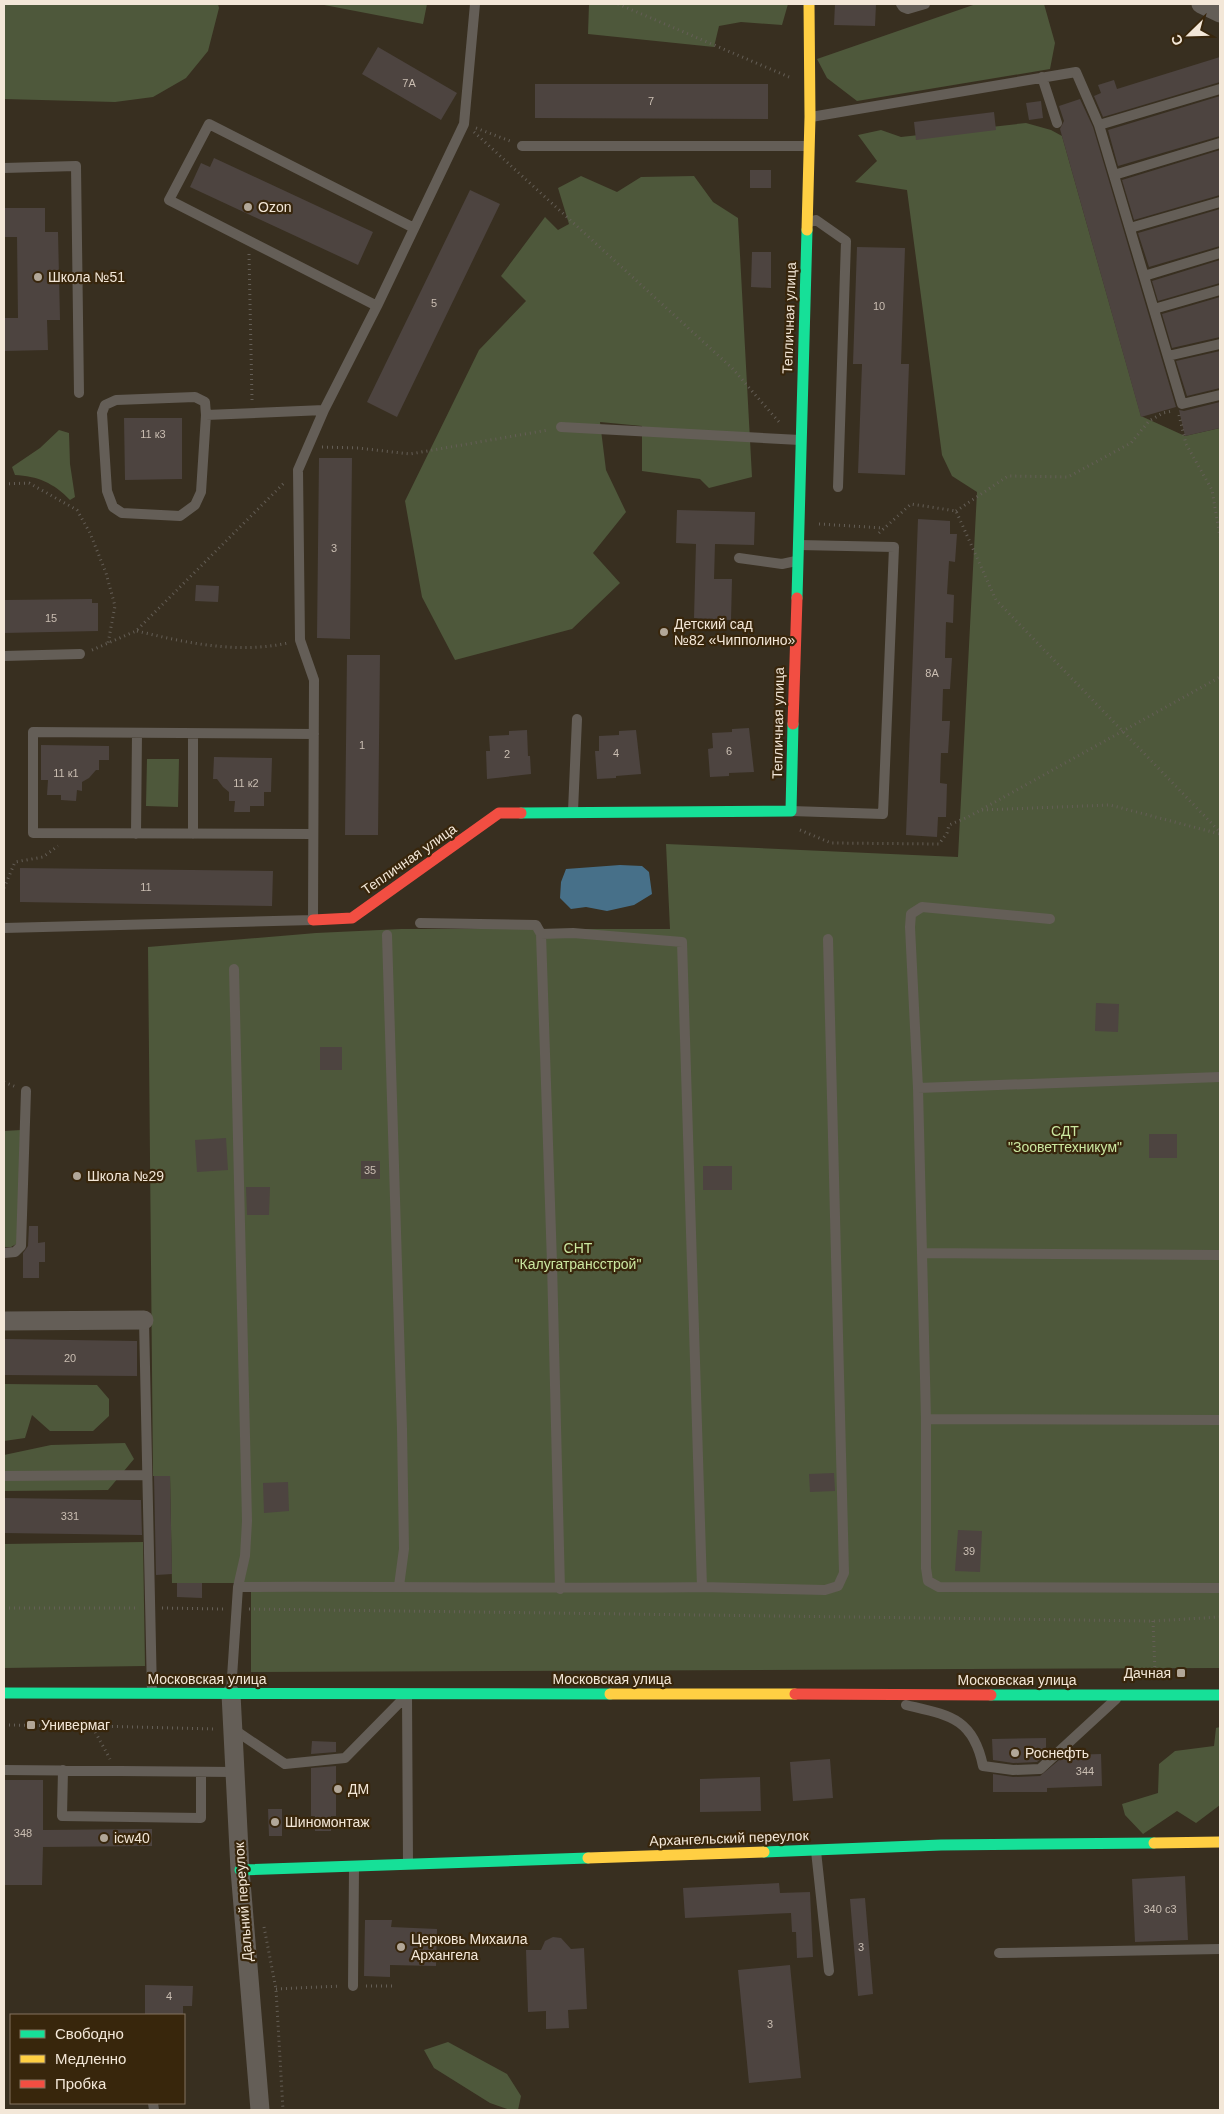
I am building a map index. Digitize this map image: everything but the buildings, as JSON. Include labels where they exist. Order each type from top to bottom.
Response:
[{"type":"street","name":"Тепличная улица","points":[[313,920],[352,918],[499,813],[791,812],[810,118],[809,4]]},
{"type":"street","points":[[1201,4],[1220,13]]},
{"type":"street","points":[[4,1321],[144,1320]]},
{"type":"street","name":"Московская улица","points":[[4,1693],[1220,1695]]},
{"type":"street","name":"Дальний переулок","points":[[231,1694],[240,1870],[260,2110]]},
{"type":"street","name":"Архангельский переулок","points":[[240,1870],[308,1870],[941,1845],[1220,1842]]},
{"type":"lane","points":[[4,928],[313,920],[314,680],[300,640],[298,470],[324,410],[377,306],[464,124],[476,4]]},
{"type":"lane","points":[[901,4],[908,9],[925,4]]},
{"type":"lane","points":[[810,118],[1076,72],[1099,125],[1182,404],[1220,396]]},
{"type":"lane","points":[[1042,78],[1057,123]]},
{"type":"lane","points":[[1099,125],[1220,89]]},
{"type":"lane","points":[[377,306],[169,200],[209,124],[414,228]]},
{"type":"lane","points":[[1114,175],[1220,143]]},
{"type":"lane","points":[[522,146],[809,146]]},
{"type":"lane","points":[[4,168],[76,166],[79,393]]},
{"type":"lane","points":[[1130,228],[1220,202]]},
{"type":"lane","points":[[807,223],[816,220],[846,241],[838,487]]},
{"type":"lane","points":[[1144,276],[1220,253]]},
{"type":"lane","points":[[1154,309],[1220,290]]},
{"type":"lane","points":[[1168,356],[1220,344]]},
{"type":"lane","points":[[196,397],[205,402],[206,415],[201,492],[195,505],[180,516],[122,513],[113,507],[107,492],[102,412],[105,406],[116,400],[196,397]]},
{"type":"lane","points":[[206,415],[324,410]]},
{"type":"lane","points":[[561,428],[801,440]]},
{"type":"lane","points":[[791,812],[883,814],[894,547],[798,545]]},
{"type":"lane","points":[[738,558],[782,564],[797,561]]},
{"type":"lane","points":[[4,656],[80,654]]},
{"type":"lane","points":[[573,812],[577,720]]},
{"type":"lane","points":[[313,834],[33,833],[33,732],[314,734]]},
{"type":"lane","points":[[136,834],[137,733]]},
{"type":"lane","points":[[193,734],[193,834]]},
{"type":"lane","points":[[1050,919],[922,907],[911,914],[918,1088],[926,1419],[926,1568],[928,1581],[939,1587],[1220,1588]]},
{"type":"lane","points":[[420,923],[536,925],[541,934],[560,1589]]},
{"type":"lane","points":[[541,934],[573,933],[682,942],[702,1587]]},
{"type":"lane","points":[[387,936],[402,1428],[404,1549],[399,1586]]},
{"type":"lane","points":[[238,1588],[399,1586],[560,1589],[702,1587],[825,1590],[838,1586],[844,1573],[828,939]]},
{"type":"lane","points":[[231,1694],[236,1609],[247,1521],[234,969]]},
{"type":"lane","points":[[918,1088],[1220,1077]]},
{"type":"lane","points":[[4,1253],[15,1252],[21,1246],[26,1091]]},
{"type":"lane","points":[[922,1253],[1220,1255]]},
{"type":"lane","points":[[144,1320],[152,1694]]},
{"type":"lane","points":[[926,1419],[1220,1420]]},
{"type":"lane","points":[[4,1476],[147,1476]]},
{"type":"lane","points":[[233,1730],[286,1764],[345,1758],[408,1694]]},
{"type":"lane","points":[[408,1694],[408,1865]]},
{"type":"lane","points":[[864,1695],[948,1715],[963,1725],[980,1750],[983,1766],[1013,1770],[1040,1769],[1122,1695]]},
{"type":"lane","points":[[4,1770],[235,1772]]},
{"type":"lane","points":[[63,1770],[62,1816],[201,1818],[201,1772]]},
{"type":"lane","points":[[816,1850],[829,1971]]},
{"type":"lane","points":[[352,1986],[354,1867]]},
{"type":"lane","points":[[999,1953],[1220,1949]]},
{"type":"path","points":[[618,4],[810,86]]},
{"type":"path","points":[[464,124],[522,146]]},
{"type":"path","points":[[464,124],[732,368],[778,421],[801,440]]},
{"type":"path","points":[[248,241],[252,413]]},
{"type":"path","points":[[864,546],[911,504],[956,511],[1008,476],[1068,477],[1131,443],[1156,417],[1163,413],[1178,410],[1186,444],[1212,490],[1220,537]]},
{"type":"path","points":[[310,446],[358,448],[410,454],[561,428]]},
{"type":"path","points":[[80,654],[136,631],[298,470]]},
{"type":"path","points":[[4,484],[30,483],[77,510],[90,533],[106,573],[115,606],[107,643]]},
{"type":"path","points":[[956,511],[996,600],[1220,833]]},
{"type":"path","points":[[798,522],[884,528]]},
{"type":"path","points":[[136,631],[184,643],[240,649],[266,647],[300,640]]},
{"type":"path","points":[[779,811],[799,830],[831,843],[939,844],[948,833],[949,825],[981,810],[1220,678]]},
{"type":"path","points":[[981,810],[1110,805],[1220,833]]},
{"type":"path","points":[[4,888],[15,862],[43,857],[74,834]]},
{"type":"path","points":[[4,1608],[150,1608],[1153,1621],[1220,1618]]},
{"type":"path","points":[[1153,1621],[1154,1672],[1163,1672]]},
{"type":"path","points":[[4,1725],[233,1730]]},
{"type":"path","points":[[92,1726],[116,1771]]},
{"type":"path","points":[[263,1918],[276,1989],[283,2110]]},
{"type":"path","points":[[276,1989],[393,1986]]},
{"type":"green space","points":[[4,4],[218,4],[219,8],[208,51],[186,78],[153,97],[115,102],[4,99]]},
{"type":"green space","points":[[319,4],[427,4],[423,24]]},
{"type":"green space","points":[[589,4],[788,4],[782,25],[741,22],[719,26],[714,47],[588,34]]},
{"type":"green space","points":[[976,4],[1044,4],[1055,43],[1050,69],[857,101],[827,78],[817,59]]},
{"type":"green space","points":[[1026,123],[1051,130],[1062,136],[1141,416],[1185,436],[1220,428],[1220,1668],[251,1672],[251,1583],[172,1583],[170,1476],[153,1476],[148,947],[316,933],[401,929],[670,929],[666,844],[958,857],[977,492],[952,476],[942,455],[907,190],[855,182],[877,161],[858,135],[881,130],[901,137]]},
{"type":"green space","points":[[581,176],[617,192],[641,177],[694,176],[713,202],[738,218],[752,477],[709,488],[700,479],[642,471],[642,426],[600,422],[606,470],[626,512],[593,553],[620,583],[572,629],[455,660],[422,597],[405,501],[479,350],[526,301],[501,276],[545,217],[558,230],[569,224],[558,188]]},
{"type":"green space","points":[[59,430],[69,433],[70,464],[75,497],[70,500],[58,489],[45,482],[31,477],[15,475],[12,467],[40,448]]},
{"type":"green space","points":[[147,759],[179,759],[178,807],[146,806]]},
{"type":"green space","points":[[21,1130],[18,1243],[11,1247],[4,1247],[4,1131]]},
{"type":"green space","points":[[4,1384],[97,1385],[109,1399],[109,1416],[93,1431],[50,1431],[32,1415],[25,1438],[4,1441]]},
{"type":"green space","points":[[125,1443],[134,1459],[108,1490],[4,1491],[4,1455],[51,1445]]},
{"type":"green space","points":[[143,1542],[145,1666],[4,1668],[4,1544]]},
{"type":"green space","points":[[1220,1727],[1220,1805],[1196,1823],[1177,1811],[1143,1834],[1125,1815],[1122,1804],[1158,1793],[1159,1764],[1175,1751],[1214,1746],[1216,1728]]},
{"type":"green space","points":[[448,2042],[507,2074],[521,2096],[518,2110],[510,2110],[490,2103],[434,2068],[424,2050]]},
{"type":"water","points":[[620,865],[642,866],[649,872],[652,894],[634,905],[607,911],[586,907],[571,909],[560,898],[561,882],[566,869]]},
{"type":"traffic: fast","points":[[797,598],[807,230]]},
{"type":"traffic: fast","points":[[521,813],[791,811],[793,724]]},
{"type":"traffic: fast","points":[[4,1693],[610,1694]]},
{"type":"traffic: fast","points":[[991,1695],[1220,1695]]},
{"type":"traffic: fast","points":[[764,1852],[941,1845],[1154,1843]]},
{"type":"traffic: fast","points":[[240,1870],[588,1858]]},
{"type":"traffic: slow","points":[[807,230],[810,117],[809,4]]},
{"type":"traffic: slow","points":[[610,1694],[795,1694]]},
{"type":"traffic: slow","points":[[1154,1843],[1220,1842]]},
{"type":"traffic: slow","points":[[588,1858],[764,1852]]},
{"type":"traffic: jam","points":[[793,724],[797,598]]},
{"type":"traffic: jam","points":[[313,920],[352,918],[499,813],[521,813]]},
{"type":"traffic: jam","points":[[795,1694],[991,1695]]},
{"type":"place","name":"Ozon","points":[[248,207]]},
{"type":"place","name":"Школа №51","points":[[38,277]]},
{"type":"place","name":"Детский сад №82 «Чипполино»","points":[[664,632]]},
{"type":"place","name":"Школа №29","points":[[77,1176]]},
{"type":"place","name":"Дачная","points":[[1181,1673]]},
{"type":"place","name":"Универмаг","points":[[31,1725]]},
{"type":"place","name":"Роснефть","points":[[1015,1753]]},
{"type":"place","name":"ДМ","points":[[338,1789]]},
{"type":"place","name":"Шиномонтаж","points":[[275,1822]]},
{"type":"place","name":"icw40","points":[[104,1838]]},
{"type":"place","name":"Церковь Михаила Архангела","points":[[401,1947]]},
{"type":"park label","name":"СДТ \"Зооветтехникум\"","points":[[1065,1140]]},
{"type":"park label","name":"СНТ \"Калугатрансстрой\"","points":[[578,1256]]}]
